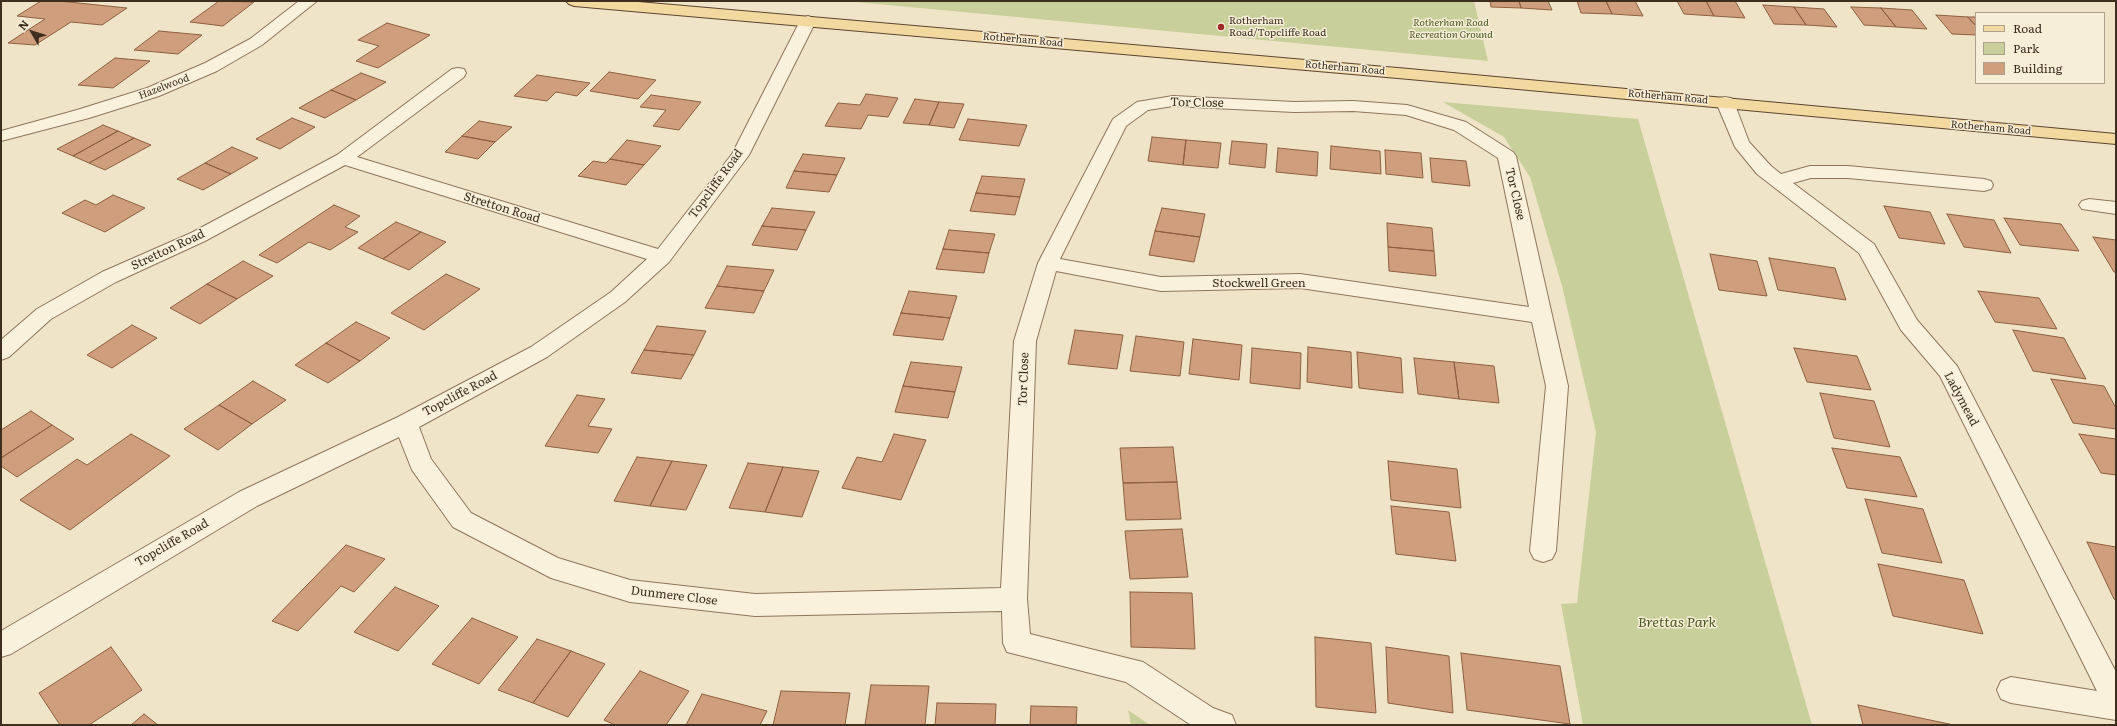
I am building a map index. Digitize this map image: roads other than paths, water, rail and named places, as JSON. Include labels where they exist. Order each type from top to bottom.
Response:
[{"type":"main road","name":"Rotherham Road","points":[[574,1],[1725,102],[2116,140]]},
{"type":"street","name":"Hazelwood","points":[[1,136],[61,120],[153,92],[211,67],[256,42],[309,1]]},
{"type":"street","name":"Topcliffe Road","points":[[1,645],[248,499],[406,423],[539,352],[618,296],[662,257],[740,155],[808,21]]},
{"type":"street","name":"Stretton Road","points":[[1,352],[44,314],[108,277],[198,237],[343,159],[458,73]]},
{"type":"street","name":"Tor Close","points":[[1222,725],[1203,716],[1133,671],[1017,643],[1014,599],[1025,341],[1048,263],[1119,123],[1143,106],[1173,101],[1294,107],[1353,106],[1407,110],[1460,126],[1507,156],[1557,386],[1543,551]]},
{"type":"street","name":"Ladymead","points":[[1725,102],[1741,143],[1764,170],[1867,249],[1909,325],[1949,372],[2116,700]]},
{"type":"street","name":"Stretton Road","points":[[343,159],[662,257]]},
{"type":"street","points":[[1779,182],[1810,172],[1848,172],[1984,185]]},
{"type":"street","points":[[2090,205],[2116,208]]},
{"type":"street","name":"Stockwell Green","points":[[1048,263],[1161,284],[1300,281],[1541,316]]},
{"type":"street","name":"Dunmere Close","points":[[406,423],[420,463],[462,520],[551,567],[630,591],[755,606],[1014,599]]},
{"type":"street","points":[[2011,690],[2116,707]]},
{"type":"place","name":"Rotherham Road/Topcliffe Road","points":[[1221,27]]},
{"type":"park label","name":"Rotherham Road Recreation Ground","points":[[1451,28]]},
{"type":"park label","name":"Brettas Park","points":[[1677,623]]}]
